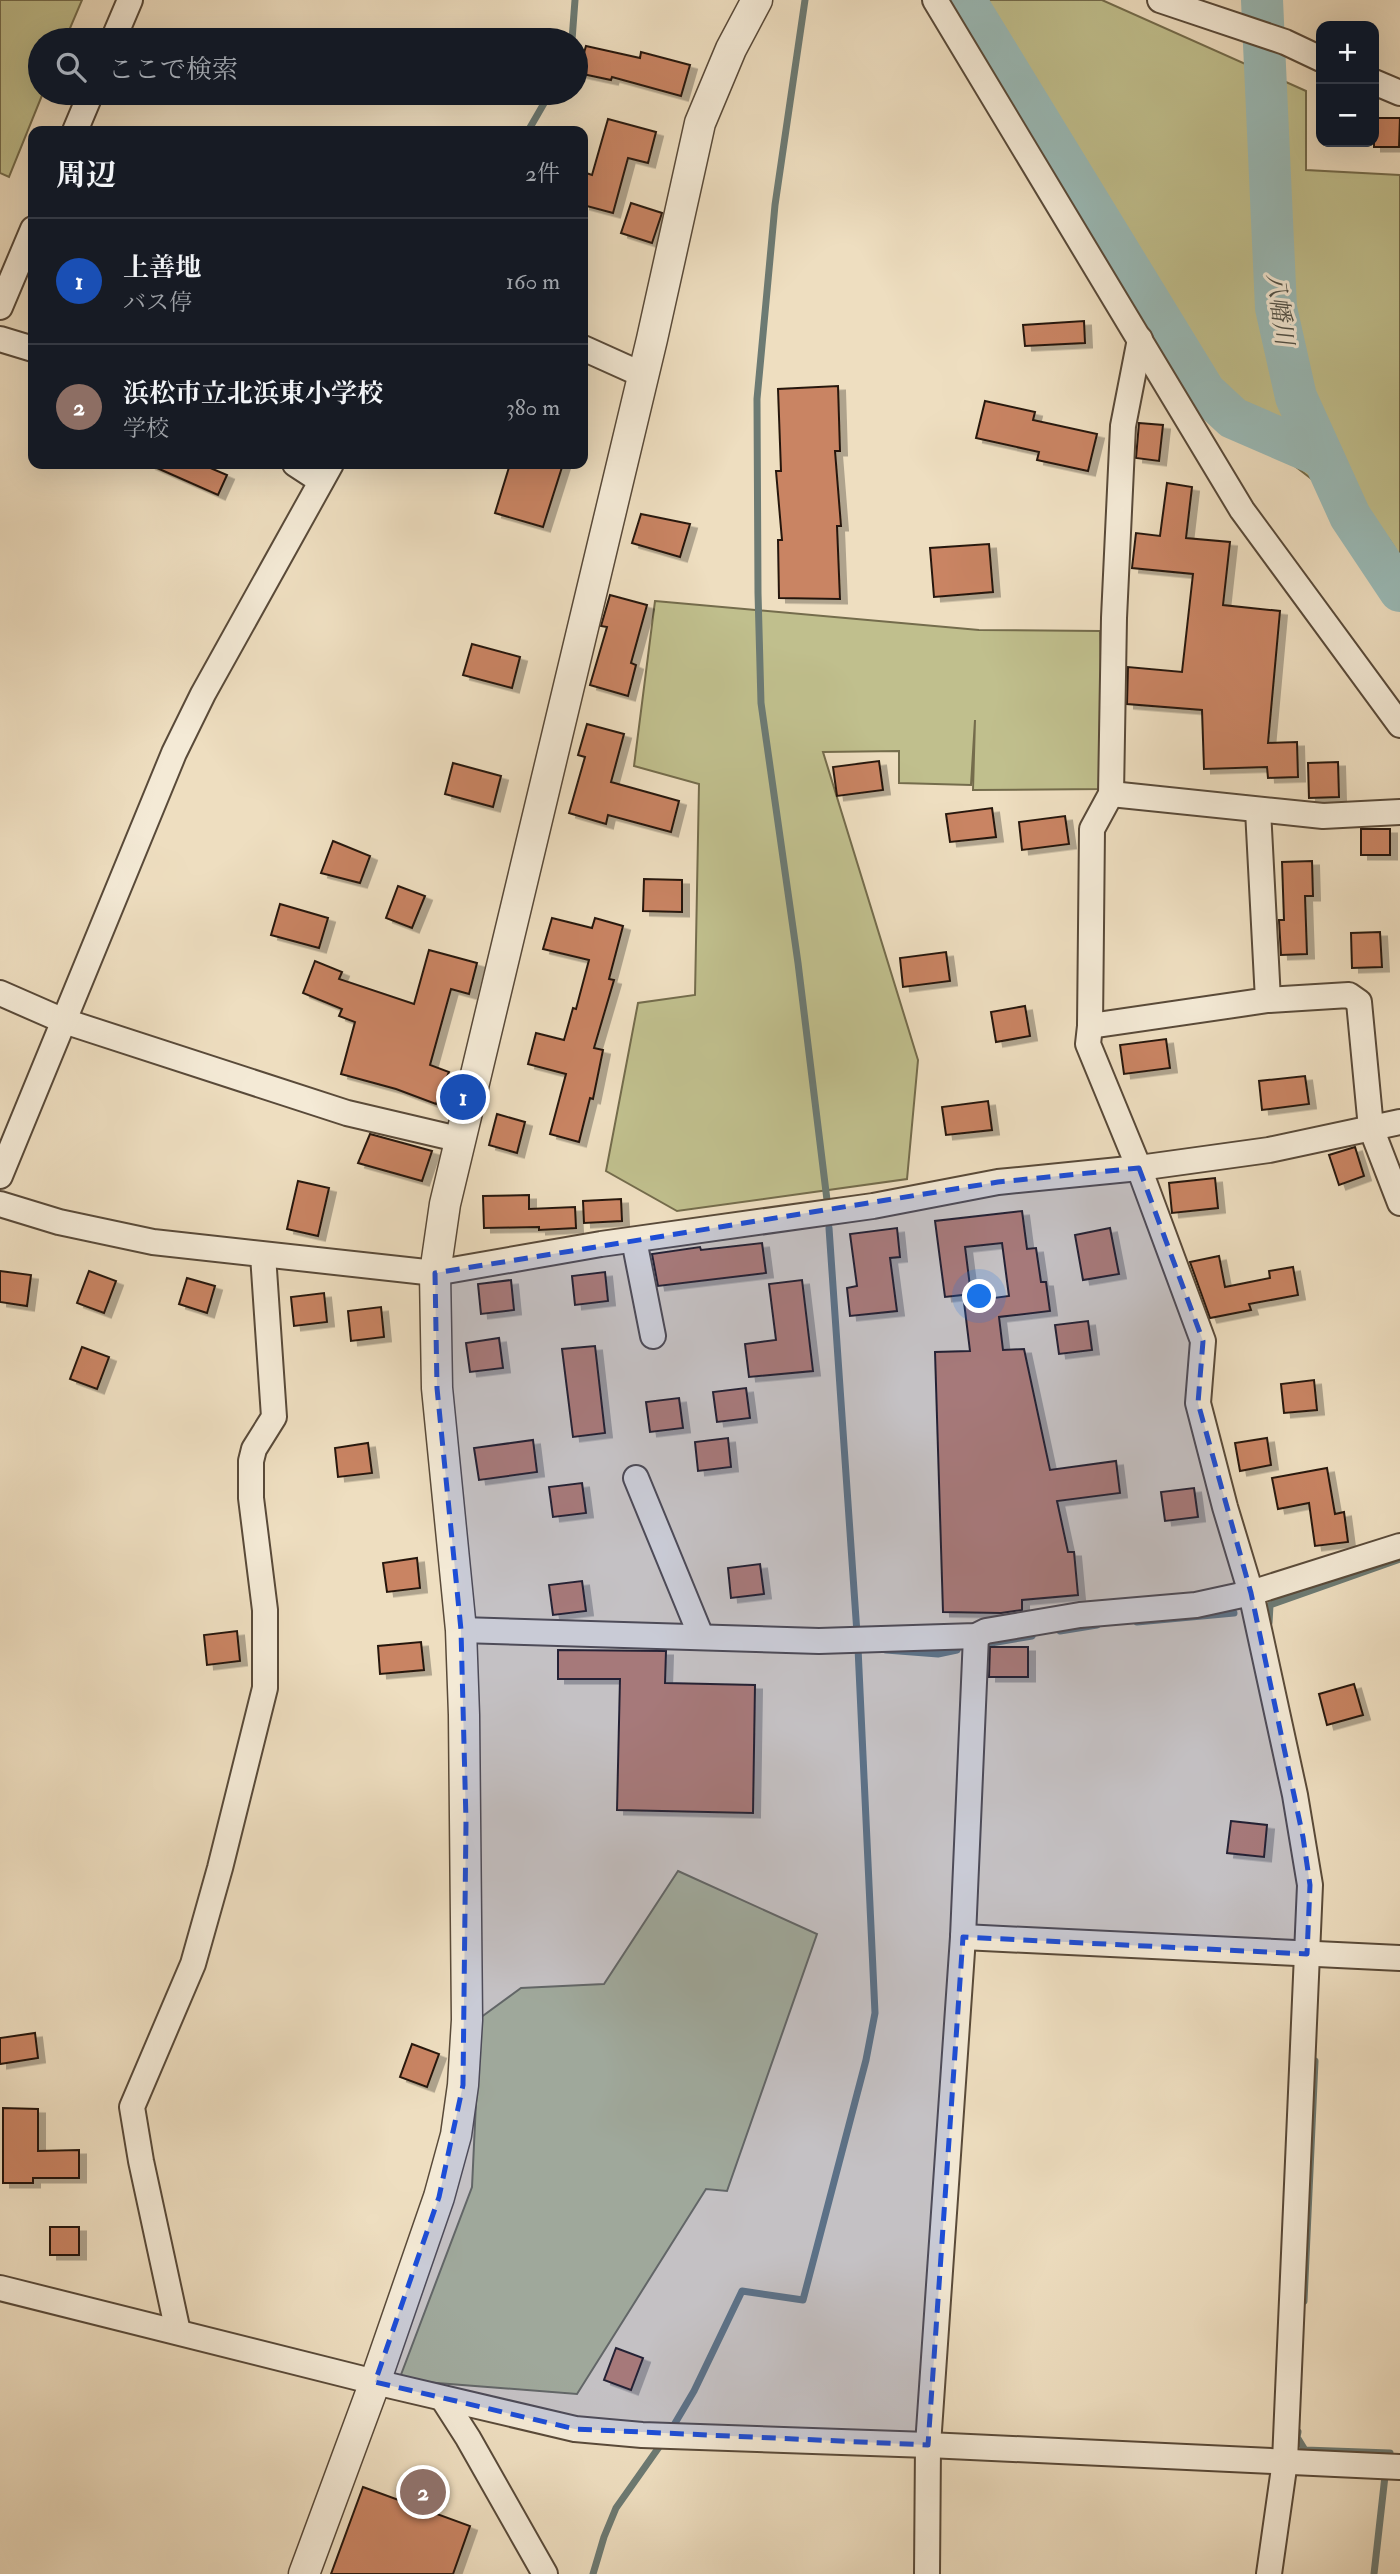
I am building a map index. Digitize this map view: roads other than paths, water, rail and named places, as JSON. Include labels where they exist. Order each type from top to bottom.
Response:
[{"type":"street","points":[[118,28],[130,0]]},
{"type":"street","points":[[935,0],[1242,510],[1400,725]]},
{"type":"street","points":[[1160,0],[1241,26],[1316,57]]},
{"type":"street","points":[[304,2574],[375,2382],[439,2197],[456,2135],[463,2085],[467,2020],[461,1630],[437,1388],[435,1273],[445,1205],[643,375],[700,123],[748,6]]},
{"type":"street","points":[[1379,84],[1400,93]]},
{"type":"street","points":[[77,126],[86,105]]},
{"type":"street","points":[[0,307],[28,241]]},
{"type":"street","points":[[0,339],[28,347]]},
{"type":"street","points":[[1140,339],[1123,426],[1114,618],[1111,794],[1092,829],[1088,1044],[1139,1168],[1203,1341],[1198,1403],[1251,1593],[1303,1837],[1310,1885],[1285,2461],[1269,2574]]},
{"type":"street","points":[[588,350],[643,375]]},
{"type":"street","points":[[0,1176],[174,753],[203,694],[326,473]]},
{"type":"street","points":[[1111,794],[1323,816],[1400,812]]},
{"type":"street","points":[[1258,810],[1268,1000]]},
{"type":"street","points":[[0,993],[64,1021],[347,1113],[462,1140]]},
{"type":"street","points":[[1090,1026],[1268,1000],[1349,995],[1359,1002],[1371,1128],[1400,1203]]},
{"type":"street","points":[[0,1204],[59,1222],[153,1242],[435,1273],[634,1240],[873,1206],[998,1182],[1139,1168],[1269,1150],[1400,1122]]},
{"type":"street","points":[[634,1240],[653,1336]]},
{"type":"street","points":[[178,2332],[132,2107],[192,1964],[220,1868],[265,1688],[265,1610],[251,1498],[254,1449],[274,1417],[263,1255]]},
{"type":"street","points":[[635,1478],[701,1636]]},
{"type":"street","points":[[461,1630],[856,1640],[976,1636],[986,1631],[1080,1615],[1196,1605],[1251,1593],[1400,1546]]},
{"type":"street","points":[[926,2574],[928,2445],[963,1937],[976,1636]]},
{"type":"street","points":[[963,1937],[1400,1958]]},
{"type":"street","points":[[0,2288],[443,2399],[575,2429],[667,2436],[928,2445],[1400,2468]]},
{"type":"street","points":[[443,2399],[545,2574]]},
{"type":"waterway","points":[[573,28],[575,0]]},
{"type":"waterway","points":[[805,0],[775,205],[757,399],[758,593],[761,703],[798,963],[827,1200]]},
{"type":"waterway","points":[[965,0],[1205,392],[1233,418],[1323,457]]},
{"type":"waterway","name":"八幡川","points":[[1262,0],[1276,308],[1296,397],[1350,516],[1400,591]]},
{"type":"waterway","points":[[531,126],[543,105]]},
{"type":"waterway","points":[[671,2430],[694,2391],[742,2291],[803,2300],[866,2060],[875,2013],[858,1648],[829,1228]]},
{"type":"waterway","points":[[1269,1623],[1270,1605],[1400,1559]]},
{"type":"waterway","points":[[1137,1622],[1234,1613]]},
{"type":"waterway","points":[[1060,1631],[1097,1625]]},
{"type":"waterway","points":[[985,1644],[1032,1636]]},
{"type":"waterway","points":[[886,1650],[938,1654],[957,1650]]},
{"type":"waterway","points":[[1304,2301],[1315,2061]]},
{"type":"waterway","points":[[1298,2432],[1297,2437],[1305,2450],[1390,2453]]},
{"type":"waterway","points":[[593,2574],[616,2508],[664,2440]]},
{"type":"waterway","points":[[1374,2574],[1385,2476]]},
{"type":"place","name":"上善地","points":[[463,1097]]},
{"type":"place","name":"浜松市立北浜東小学校","points":[[423,2492]]}]
